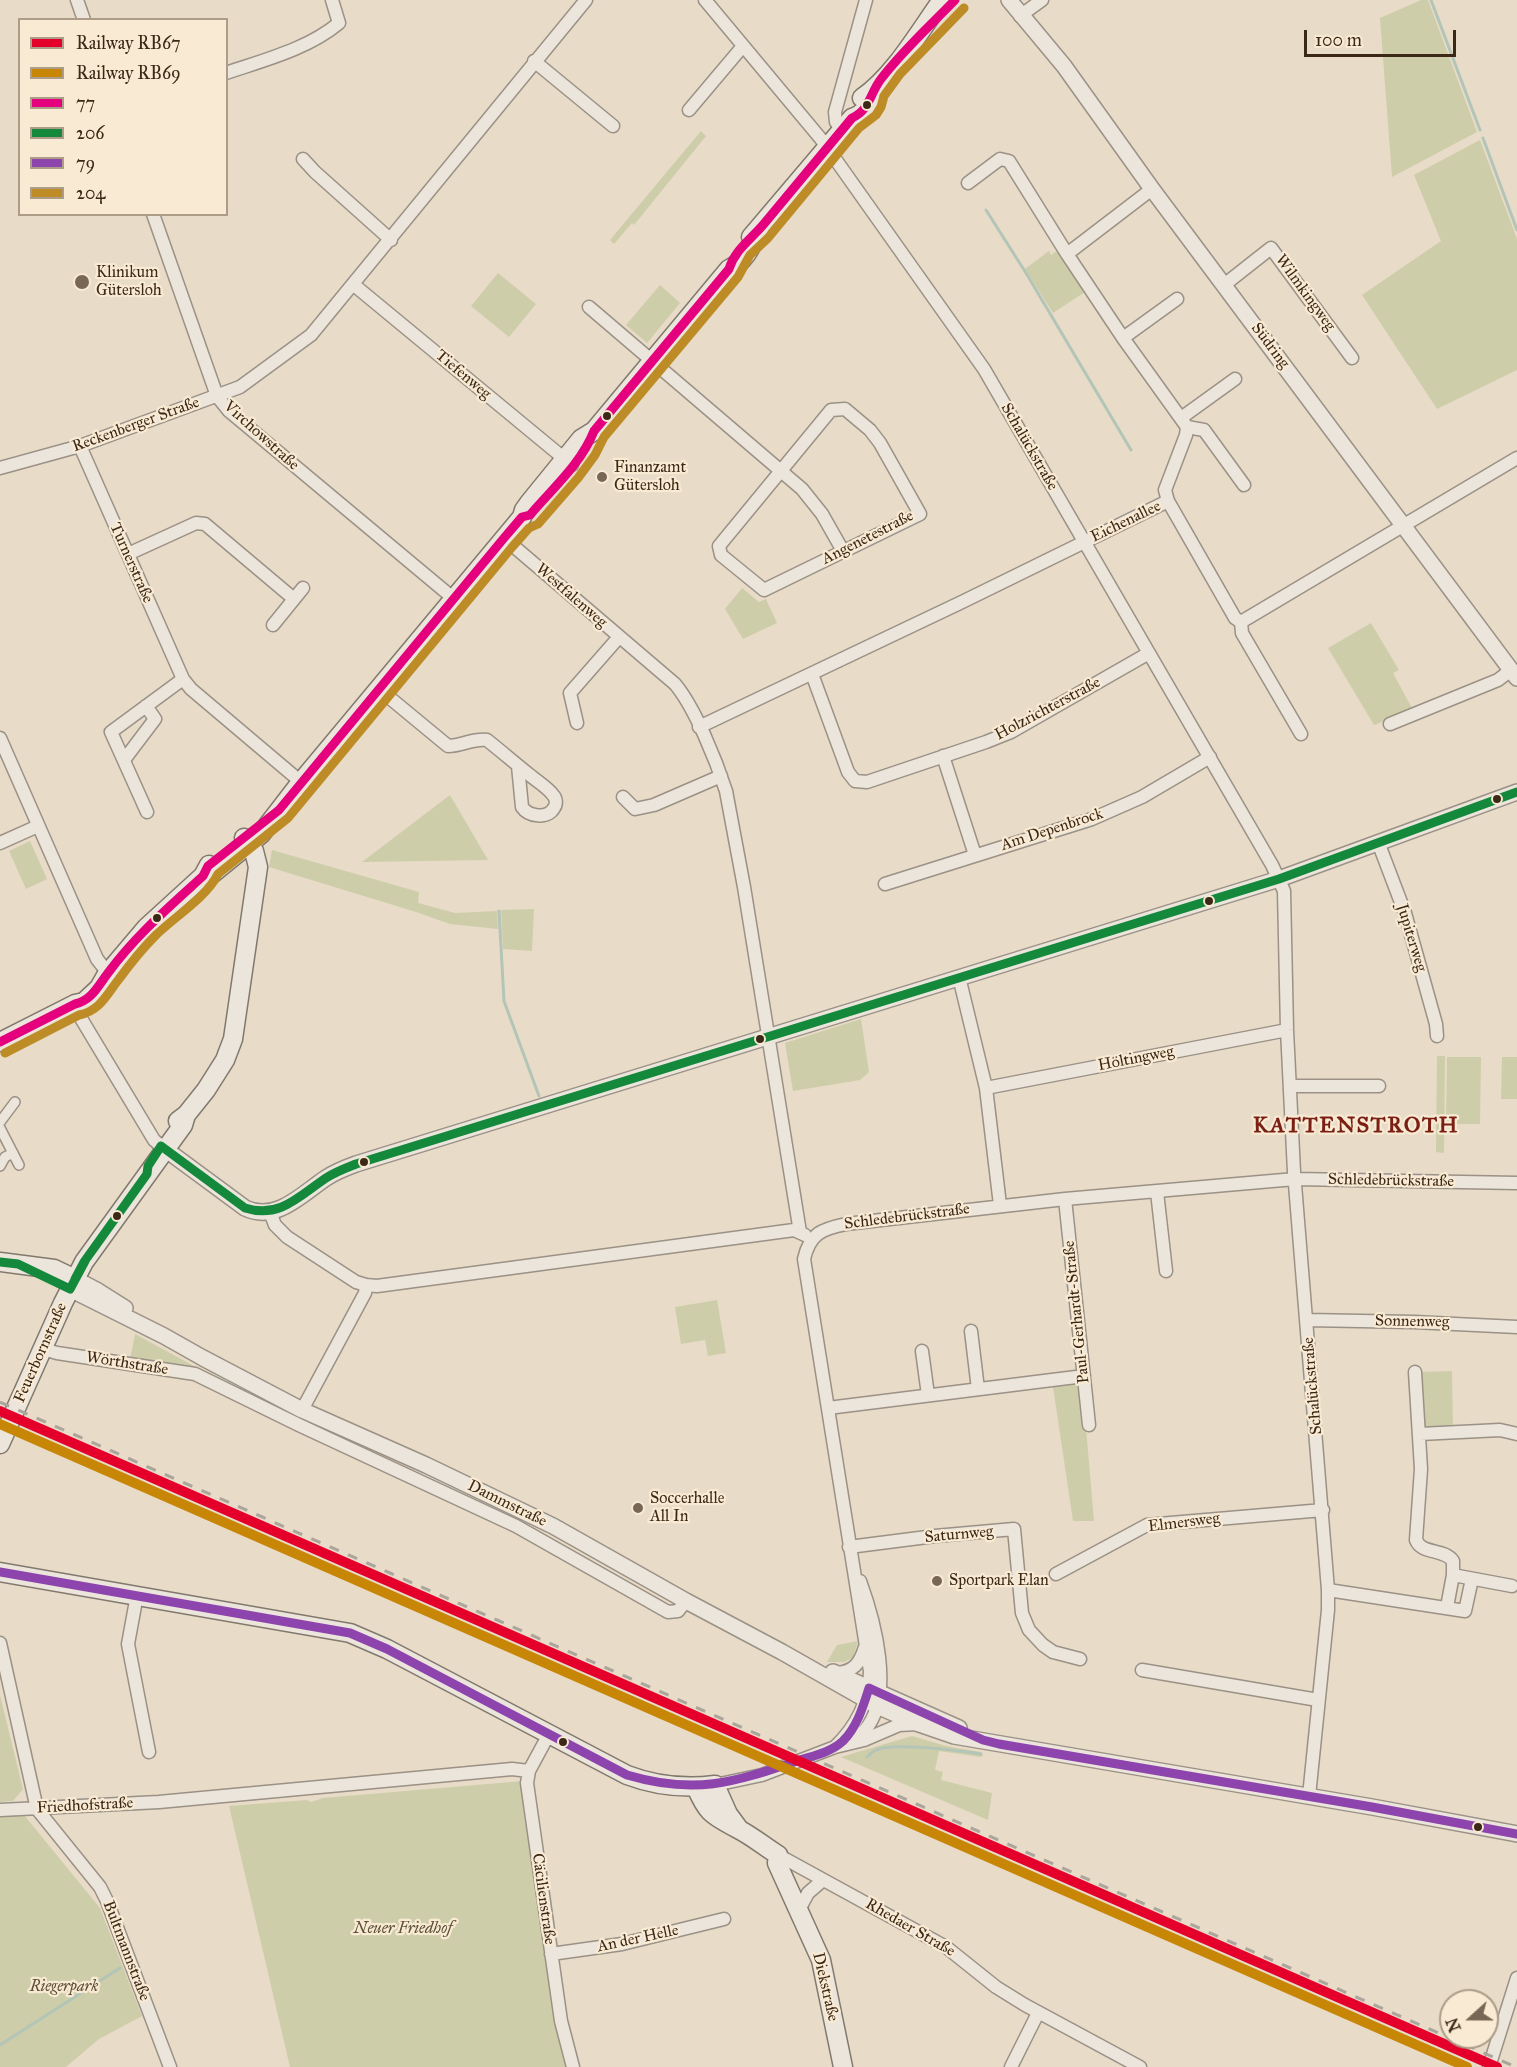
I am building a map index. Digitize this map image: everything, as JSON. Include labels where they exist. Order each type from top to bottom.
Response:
[{"type":"main road","points":[[901,57],[942,0]]},
{"type":"main road","points":[[0,1042],[74,1005],[78,996],[93,982],[108,974],[146,928],[203,876],[213,873],[247,841],[261,834],[301,782],[522,517],[529,502],[568,462],[582,439],[594,431],[729,269],[734,257],[847,123],[852,110],[864,96],[871,93],[901,57],[955,0]]},
{"type":"main road","name":"Feuerbornstraße","points":[[0,1444],[42,1348],[84,1262],[147,1174],[148,1166],[163,1148],[177,1121],[186,1115],[206,1090],[225,1060],[237,1026],[258,867],[254,850],[247,841]]},
{"type":"main road","name":"Dammstraße","points":[[9,1263],[72,1284]]},
{"type":"main road","points":[[0,1572],[350,1633],[387,1648],[636,1778],[656,1784],[696,1787],[715,1785]]},
{"type":"main road","name":"Rhedaer Straße","points":[[715,1785],[728,1814],[739,1829]]},
{"type":"main road","name":"Rhedaer Straße","points":[[696,1787],[707,1809],[721,1821],[739,1829],[778,1855]]},
{"type":"main road","name":"Diekstraße","points":[[778,1855],[777,1863],[821,1960],[843,2067]]},
{"type":"street","points":[[77,0],[83,18]]},
{"type":"street","points":[[228,72],[297,48],[332,29],[339,23],[332,0]]},
{"type":"street","name":"Reckenberger Straße","points":[[0,468],[80,446],[240,387],[311,335],[586,0]]},
{"type":"street","name":"Schalückstraße","points":[[705,0],[827,148],[984,369],[1280,879],[1284,891],[1287,1030],[1295,1179],[1328,1590],[1328,1610],[1309,1796]]},
{"type":"street","points":[[847,123],[837,122],[835,112],[866,0]]},
{"type":"street","name":"Südring","points":[[997,0],[1020,16]]},
{"type":"street","name":"Südring","points":[[1009,0],[1020,16],[1058,58],[1152,189],[1514,674]]},
{"type":"street","points":[[1020,16],[1042,0]]},
{"type":"street","points":[[689,110],[744,46]]},
{"type":"street","points":[[534,61],[613,126]]},
{"type":"street","points":[[303,159],[391,240]]},
{"type":"street","points":[[968,183],[1000,159],[1009,161],[1123,338],[1184,423],[1186,435],[1165,490],[1168,501]]},
{"type":"street","points":[[1067,254],[1152,189]]},
{"type":"street","name":"Virchowstraße","points":[[154,216],[217,396],[229,411],[453,598]]},
{"type":"street","name":"Wilmkingweg","points":[[1224,285],[1271,248],[1352,358]]},
{"type":"street","name":"Tiefenweg","points":[[354,285],[568,462]]},
{"type":"street","points":[[1123,338],[1177,299]]},
{"type":"street","points":[[590,307],[802,489],[822,514],[843,551]]},
{"type":"street","points":[[1184,423],[1235,379]]},
{"type":"street","name":"Angenetestraße","points":[[845,409],[870,430],[880,443],[920,514],[764,590],[721,555],[720,546],[781,471],[831,410],[845,409]]},
{"type":"street","points":[[1184,423],[1204,430],[1244,485]]},
{"type":"street","name":"Turnerstraße","points":[[80,446],[183,679],[191,689],[301,782]]},
{"type":"street","points":[[1241,622],[1517,458]]},
{"type":"street","name":"Eichenallee","points":[[699,727],[1168,501],[1235,618],[1241,622],[1242,633],[1301,734]]},
{"type":"street","points":[[128,554],[196,523],[205,524],[294,599]]},
{"type":"street","name":"Westfalenweg","points":[[504,538],[675,684],[687,700],[721,776],[726,791],[744,887],[800,1232]]},
{"type":"street","points":[[273,625],[303,588]]},
{"type":"street","points":[[577,723],[570,693],[619,637]]},
{"type":"street","name":"Holzrichterstraße","points":[[812,674],[848,772],[855,781],[867,782],[1011,732],[1149,653]]},
{"type":"street","points":[[1390,724],[1514,674]]},
{"type":"street","points":[[147,812],[111,732],[183,679]]},
{"type":"street","points":[[379,689],[448,746],[457,746],[477,739],[487,740],[518,766]]},
{"type":"street","points":[[124,760],[155,719],[146,706]]},
{"type":"street","points":[[0,738],[97,959],[108,974]]},
{"type":"street","points":[[943,756],[975,855]]},
{"type":"street","name":"Am Depenbrock","points":[[885,884],[1092,819],[1142,797],[1210,757]]},
{"type":"street","points":[[623,797],[635,809],[654,806],[721,776]]},
{"type":"street","points":[[74,1005],[154,1140],[245,1208],[261,1213],[270,1212],[286,1205],[328,1176],[356,1164],[1280,879],[1517,792]]},
{"type":"street","points":[[0,843],[38,826]]},
{"type":"street","name":"Jupiterweg","points":[[1378,842],[1405,913],[1436,1024],[1437,1036]]},
{"type":"street","points":[[959,977],[986,1088],[1000,1206]]},
{"type":"street","name":"Höltingweg","points":[[986,1088],[1287,1030]]},
{"type":"street","points":[[1290,1086],[1379,1086]]},
{"type":"street","points":[[0,1122],[11,1101]]},
{"type":"street","points":[[0,1128],[20,1165]]},
{"type":"street","points":[[0,1166],[4,1157],[13,1153]]},
{"type":"street","name":"Schledebrückstraße","points":[[811,1239],[830,1227],[846,1224],[1065,1198],[1295,1179],[1517,1183]]},
{"type":"street","points":[[1156,1192],[1166,1271]]},
{"type":"street","name":"Paul-Gerhardt-Straße","points":[[1065,1198],[1089,1425]]},
{"type":"street","points":[[270,1212],[275,1225],[287,1237],[356,1282],[366,1286],[794,1230],[811,1239],[804,1258],[870,1671],[874,1714],[865,1730],[849,1743]]},
{"type":"street","name":"Dammstraße","points":[[72,1284],[203,1358],[302,1410],[426,1465],[544,1522],[686,1601],[872,1697]]},
{"type":"street","points":[[302,1410],[365,1293],[366,1286]]},
{"type":"street","name":"Sonnenweg","points":[[1307,1320],[1425,1322],[1517,1328]]},
{"type":"street","points":[[971,1331],[978,1389]]},
{"type":"street","name":"Wörthstraße","points":[[42,1348],[195,1374]]},
{"type":"street","points":[[922,1351],[928,1395]]},
{"type":"street","points":[[195,1374],[203,1358]]},
{"type":"street","points":[[1415,1372],[1421,1469],[1416,1540],[1422,1548],[1450,1557],[1454,1565],[1447,1607]]},
{"type":"street","name":"Dammstraße","points":[[195,1374],[309,1430],[516,1526],[668,1612],[678,1611],[686,1601]]},
{"type":"street","points":[[828,1408],[1084,1376]]},
{"type":"street","points":[[1420,1434],[1500,1430],[1517,1434]]},
{"type":"street","name":"Elmersweg","points":[[1056,1574],[1147,1525],[1323,1510]]},
{"type":"street","name":"Saturnweg","points":[[850,1552],[935,1536],[1014,1529],[1022,1612],[1029,1630],[1053,1652],[1080,1659]]},
{"type":"street","points":[[835,1747],[847,1735],[872,1697],[881,1674],[868,1605],[850,1552]]},
{"type":"street","points":[[1453,1575],[1512,1586]]},
{"type":"street","points":[[1328,1590],[1465,1611],[1472,1579]]},
{"type":"street","points":[[137,1595],[128,1644],[149,1752]]},
{"type":"street","name":"Bultmannstraße","points":[[0,1643],[37,1809],[100,1887],[170,2067]]},
{"type":"street","points":[[836,1673],[854,1669],[859,1663],[865,1646]]},
{"type":"street","name":"Dammstraße","points":[[786,1653],[836,1673],[872,1697]]},
{"type":"street","points":[[1142,1670],[1318,1700]]},
{"type":"street","points":[[872,1697],[919,1724],[954,1736],[1517,1834]]},
{"type":"street","points":[[872,1697],[983,1740]]},
{"type":"street","points":[[715,1785],[762,1774],[835,1747],[864,1740],[899,1725],[919,1724]]},
{"type":"street","name":"Cäcilienstraße","points":[[549,1734],[529,1771],[527,1783],[561,2021],[573,2067]]},
{"type":"street","name":"Friedhofstraße","points":[[0,1810],[159,1802],[512,1769],[529,1771]]},
{"type":"street","name":"Rhedaer Straße","points":[[778,1855],[946,1947],[996,1987],[1038,2013],[1140,2067]]},
{"type":"street","points":[[799,1910],[808,1893],[823,1880]]},
{"type":"street","name":"An der Helle","points":[[551,1954],[622,1944],[724,1919]]},
{"type":"street","points":[[1489,2067],[1517,1978]]},
{"type":"street","points":[[1011,2067],[1038,2013]]},
{"type":"green space","points":[[1421,0],[1428,0],[1477,132],[1392,177],[1380,18]]},
{"type":"green space","points":[[701,131],[706,136],[634,225],[632,223],[614,244],[610,240]]},
{"type":"green space","points":[[1480,140],[1517,239],[1517,370],[1437,409],[1362,295],[1441,241],[1414,175]]},
{"type":"green space","points":[[1058,250],[1085,292],[1053,313],[1025,269],[1049,251],[1051,255]]},
{"type":"green space","points":[[498,273],[536,304],[509,337],[471,306]]},
{"type":"green space","points":[[660,285],[680,303],[647,343],[626,325]]},
{"type":"green space","points":[[742,588],[759,602],[766,599],[777,623],[743,639],[725,609]]},
{"type":"green space","points":[[1371,623],[1399,670],[1393,673],[1413,710],[1374,725],[1328,648]]},
{"type":"green space","points":[[450,795],[488,860],[362,862]]},
{"type":"green space","points":[[30,841],[47,879],[26,889],[9,851]]},
{"type":"green space","points":[[272,850],[419,892],[418,903],[455,913],[497,911],[498,929],[450,924],[269,867]]},
{"type":"green space","points":[[534,909],[532,951],[503,949],[501,910]]},
{"type":"green space","points":[[861,1019],[869,1072],[860,1080],[793,1091],[785,1043]]},
{"type":"green space","points":[[1437,1056],[1445,1056],[1444,1153],[1436,1152]]},
{"type":"green space","points":[[1447,1057],[1481,1057],[1480,1124],[1446,1124]]},
{"type":"green space","points":[[1502,1057],[1517,1057],[1517,1099],[1501,1099]]},
{"type":"green space","points":[[717,1300],[726,1353],[708,1356],[705,1340],[681,1344],[675,1307]]},
{"type":"green space","points":[[135,1334],[194,1366],[189,1370],[130,1360]]},
{"type":"green space","points":[[1452,1371],[1453,1427],[1424,1427],[1418,1372]]},
{"type":"green space","points":[[1077,1380],[1082,1428],[1086,1428],[1094,1521],[1073,1521],[1053,1387],[1057,1383]]},
{"type":"green space","points":[[858,1641],[853,1658],[844,1662],[827,1662],[837,1645]]},
{"type":"green space","points":[[0,1695],[23,1789],[13,1801],[0,1802]]},
{"type":"green space","points":[[912,1736],[946,1746],[981,1752],[983,1755],[981,1757],[939,1751],[935,1770],[943,1772],[941,1780],[992,1793],[988,1820],[841,1757]]},
{"type":"green space","name":"Neuer Friedhof","points":[[523,1781],[555,2024],[567,2067],[290,2067],[229,1806],[307,1800],[311,1802],[323,1798]]},
{"type":"green space","name":"Riegerpark","points":[[24,1815],[100,1908],[142,2016],[99,2039],[66,2067],[0,2067],[0,1816]]},
{"type":"waterway","points":[[1431,0],[1480,130]]},
{"type":"waterway","points":[[1483,138],[1517,230]]},
{"type":"waterway","points":[[986,210],[1131,450]]},
{"type":"waterway","points":[[499,911],[504,1001],[539,1096]]},
{"type":"waterway","points":[[867,1757],[882,1748],[895,1747],[981,1754]]},
{"type":"waterway","points":[[0,2045],[120,1968]]},
{"type":"railway","points":[[0,1402],[1516,2067]]},
{"type":"rail line","name":"RB67","points":[[0,1411],[1497,2067]]},
{"type":"rail line","name":"RB69","points":[[0,1424],[1467,2067]]},
{"type":"transit line","name":"77","points":[[0,1042],[90,996],[118,959],[153,922],[203,876],[208,866],[279,810],[504,538],[522,517],[530,515],[565,476],[582,454],[594,431],[729,269],[739,251],[852,118],[863,110],[889,68],[955,0]]},
{"type":"transit line","name":"204","points":[[5,1053],[98,1006],[155,936],[198,899],[218,874],[288,818],[513,546],[529,528],[538,524],[578,478],[595,455],[604,437],[738,277],[750,255],[768,238],[859,128],[876,115],[884,96],[900,74],[964,8]]},
{"type":"transit line","name":"206","points":[[75,1279],[84,1262],[147,1174],[148,1166],[161,1146],[245,1208],[257,1211],[279,1208],[298,1198],[329,1176],[356,1164],[1279,879],[1517,792]]},
{"type":"transit line","name":"206","points":[[0,1262],[18,1264],[70,1289],[85,1261]]},
{"type":"transit line","name":"79","points":[[0,1572],[350,1633],[387,1649],[627,1775],[651,1781],[673,1784],[713,1784],[753,1775],[827,1751],[843,1741],[852,1729],[869,1688],[983,1740],[999,1744],[1517,1834]]},
{"type":"place","name":"Klinikum Gütersloh","points":[[82,282]]},
{"type":"place","name":"Finanzamt Gütersloh","points":[[602,477]]},
{"type":"place","name":"Soccerhalle All In","points":[[638,1508]]},
{"type":"place","name":"Sportpark Elan","points":[[937,1581]]},
{"type":"district","name":"KATTENSTROTH","points":[[1356,1127]]}]
